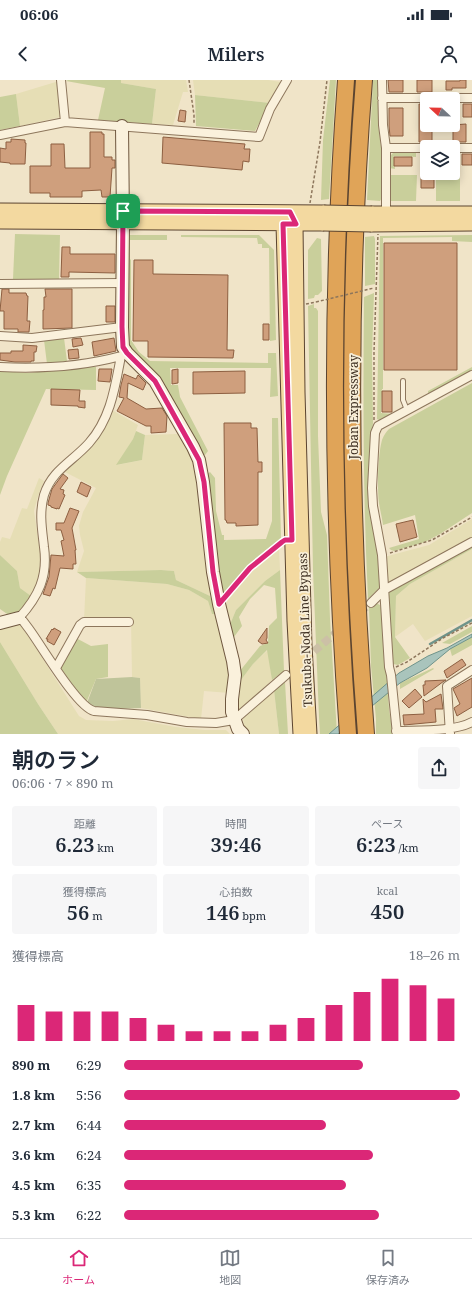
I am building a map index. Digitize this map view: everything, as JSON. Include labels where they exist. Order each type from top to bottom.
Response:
[{"type":"highway","name":"Joban Expressway","points":[[346,80],[339,203],[335,319],[335,390],[337,530],[348,734]]},
{"type":"highway","name":"Joban Expressway","points":[[364,80],[356,197],[353,314],[353,408],[357,606],[366,734]]},
{"type":"main road","points":[[0,210],[283,224],[296,224],[324,218]]},
{"type":"main road","points":[[283,224],[290,212]]},
{"type":"main road","points":[[0,222],[290,212],[324,218],[373,223],[472,224]]},
{"type":"main road","name":"Tsukuba-Noda Line Bypass","points":[[290,212],[296,224],[298,392],[305,646],[310,734]]},
{"type":"main road","points":[[373,223],[386,213],[472,213]]},
{"type":"main road","name":"Tsukuba-Noda Line Bypass","points":[[283,224],[294,621],[300,734]]},
{"type":"street","points":[[61,80],[65,122]]},
{"type":"street","points":[[0,135],[65,122],[259,137],[270,109],[287,80]]},
{"type":"street","points":[[382,80],[383,125],[386,148],[386,213]]},
{"type":"street","points":[[382,98],[472,98]]},
{"type":"street","points":[[0,623],[19,618],[33,602],[40,589],[44,577],[45,557],[40,522],[41,508],[47,487],[59,470],[89,443],[102,425],[113,399],[124,354],[122,327],[122,126]]},
{"type":"street","points":[[386,148],[420,148]]},
{"type":"street","points":[[460,148],[472,148]]},
{"type":"street","points":[[0,284],[123,283]]},
{"type":"street","points":[[0,336],[32,338],[122,327]]},
{"type":"street","points":[[0,367],[40,368],[86,362],[124,354]]},
{"type":"street","points":[[124,354],[155,381],[199,460],[204,482],[213,572],[219,604],[234,661],[235,675],[232,705],[234,720],[238,729],[243,734]]},
{"type":"street","points":[[472,375],[378,426],[375,433],[372,488],[382,555],[389,667],[396,733],[450,731],[472,722]]},
{"type":"street","points":[[371,603],[384,590],[472,542]]},
{"type":"street","points":[[19,618],[30,629],[74,695],[87,708],[100,712],[147,715],[187,722],[216,723],[234,720],[286,675]]},
{"type":"street","points":[[56,668],[80,625],[84,622],[129,622]]},
{"type":"street","points":[[450,731],[447,686],[472,670]]},
{"type":"lane","points":[[403,381],[403,400],[407,411]]},
{"type":"lane","points":[[219,604],[250,568],[282,542],[285,540],[292,540]]},
{"type":"path","points":[[189,80],[194,115],[193,132]]},
{"type":"path","points":[[310,205],[320,142],[327,80]]},
{"type":"path","points":[[373,223],[377,288],[374,352],[374,422],[376,429]]},
{"type":"path","points":[[304,304],[377,288]]},
{"type":"path","points":[[382,555],[432,540],[472,517]]},
{"type":"path","points":[[389,667],[396,667],[407,662],[444,638],[472,623]]},
{"type":"shaded area","points":[[121,80],[186,80],[188,92],[183,92],[173,125],[152,124],[156,89],[121,83]]},
{"type":"shaded area","points":[[193,80],[268,80],[281,82],[270,103],[195,95]]},
{"type":"shaded area","points":[[59,81],[61,117],[20,126],[16,94]]},
{"type":"shaded area","points":[[112,410],[138,425],[133,439],[117,465],[142,460],[145,435],[178,434],[186,445],[194,462],[201,498],[210,596],[176,580],[174,571],[77,572],[84,551],[79,526],[83,512],[96,488],[65,472],[90,448],[104,427]]},
{"type":"shaded area","points":[[39,478],[44,481],[34,511],[41,570],[37,585],[31,596],[20,588],[17,571],[0,555],[0,542],[2,537],[10,539],[22,508],[27,509]]},
{"type":"shaded area","points":[[472,519],[472,540],[389,585],[387,583],[385,558],[429,545]]},
{"type":"shaded area","points":[[279,548],[280,570],[265,581],[236,610],[229,627],[225,604],[254,568]]},
{"type":"shaded area","points":[[472,549],[472,616],[425,641],[413,624],[395,637],[396,596],[410,584]]},
{"type":"shaded area","points":[[86,578],[167,584],[189,590],[208,601],[212,614],[216,614],[232,670],[230,693],[204,691],[201,719],[141,708],[140,678],[132,677],[131,620],[84,620]]},
{"type":"shaded area","points":[[17,623],[21,626],[34,645],[79,716],[86,720],[113,721],[133,719],[176,727],[205,730],[226,730],[230,734],[58,734],[0,642],[0,629]]},
{"type":"shaded area","points":[[268,650],[272,680],[247,704],[237,711],[241,680],[253,664]]},
{"type":"shaded area","points":[[274,690],[279,734],[249,734],[244,728],[244,716]]},
{"type":"green space","points":[[121,80],[121,83],[156,89],[152,124],[98,120],[105,88],[66,81]]},
{"type":"green space","points":[[330,80],[336,80],[329,199],[321,200],[323,140]]},
{"type":"green space","points":[[373,80],[379,80],[378,123],[382,155],[382,198],[380,201],[367,200]]},
{"type":"green space","points":[[16,94],[20,126],[0,130],[0,97]]},
{"type":"green space","points":[[195,95],[270,103],[255,131],[196,126]]},
{"type":"green space","points":[[416,151],[416,157],[394,156],[395,169],[389,168],[390,156],[394,152]]},
{"type":"green space","points":[[389,175],[417,175],[416,201],[391,201],[389,199]]},
{"type":"green space","points":[[436,180],[460,180],[460,201],[436,201]]},
{"type":"green space","points":[[15,234],[60,235],[59,280],[13,279]]},
{"type":"green space","points":[[129,235],[167,235],[167,240],[130,240],[131,340],[139,352],[150,361],[268,363],[268,353],[276,353],[278,396],[270,397],[271,368],[170,368],[171,385],[178,385],[180,397],[208,451],[205,455],[202,456],[174,402],[152,369],[138,358],[128,343],[127,285]]},
{"type":"green space","points":[[181,235],[259,235],[274,250],[276,340],[270,341],[269,248],[262,248],[262,244],[258,244],[257,238],[181,237]]},
{"type":"green space","points":[[472,235],[472,242],[452,241],[452,237],[383,238],[383,389],[381,413],[393,414],[381,421],[377,419],[380,236]]},
{"type":"green space","points":[[374,236],[375,284],[365,286],[365,237]]},
{"type":"green space","points":[[317,238],[321,239],[322,291],[318,295],[315,295],[314,298],[308,299],[308,250]]},
{"type":"green space","points":[[374,293],[372,355],[373,423],[369,462],[368,493],[382,584],[368,599],[364,448],[364,297]]},
{"type":"green space","points":[[314,304],[314,308],[318,311],[318,436],[321,512],[327,535],[330,619],[337,734],[320,734],[319,717],[313,570],[308,306]]},
{"type":"green space","points":[[64,338],[67,361],[47,364],[44,340]]},
{"type":"green space","points":[[78,367],[96,367],[96,390],[46,389],[0,495],[0,371],[29,373]]},
{"type":"green space","points":[[472,367],[472,371],[428,396],[428,391]]},
{"type":"green space","points":[[472,383],[472,513],[425,542],[394,551],[391,550],[389,548],[419,539],[415,515],[383,525],[378,497],[379,462],[382,440],[389,429]]},
{"type":"green space","points":[[272,418],[278,418],[281,539],[248,566],[226,593],[221,593],[207,474],[210,472],[215,478],[216,511],[222,535],[224,535],[224,540],[266,539],[272,521]]},
{"type":"green space","points":[[136,431],[145,435],[142,460],[116,465],[133,439]]},
{"type":"green space","points":[[472,545],[472,549],[410,584],[396,596],[395,637],[410,658],[398,665],[393,664],[388,592]]},
{"type":"green space","points":[[0,555],[17,571],[20,588],[31,596],[19,613],[10,616],[0,609]]},
{"type":"green space","points":[[280,570],[284,671],[272,680],[267,650],[253,664],[241,680],[238,698],[239,672],[260,646],[268,643],[269,626],[277,618],[275,588],[264,585],[250,599],[239,617],[242,626],[234,637],[229,627],[236,610],[265,581]]},
{"type":"green space","points":[[174,571],[176,580],[210,596],[216,614],[212,614],[208,601],[189,590],[167,584],[86,578],[77,572]]},
{"type":"green space","points":[[374,602],[380,605],[382,612],[389,709],[393,734],[376,734],[371,666],[369,607]]},
{"type":"green space","points":[[472,626],[472,632],[450,644],[442,643]]},
{"type":"green space","points":[[472,637],[472,645],[452,656],[450,649]]},
{"type":"green space","points":[[76,638],[91,646],[108,644],[108,677],[96,679],[86,703],[60,667]]},
{"type":"green space","points":[[0,642],[38,704],[58,734],[0,734]]},
{"type":"green space","points":[[433,668],[434,669],[400,689],[400,683]]},
{"type":"green space","points":[[140,678],[141,708],[95,708],[87,703],[96,679]]},
{"type":"green space","points":[[285,682],[288,734],[279,734],[274,690]]},
{"type":"water","points":[[472,634],[472,637],[450,649],[427,668],[400,683],[338,734],[329,734],[399,673],[428,656],[447,648]]},
{"type":"building","points":[[388,80],[403,80],[403,92],[389,92]]},
{"type":"building","points":[[417,80],[432,80],[432,92],[417,92]]},
{"type":"building","points":[[466,80],[466,88],[452,88],[452,90],[446,90],[446,81]]},
{"type":"building","points":[[420,104],[420,132],[432,132],[432,140],[420,140],[419,142]]},
{"type":"building","points":[[463,104],[472,104],[472,117],[463,117]]},
{"type":"building","points":[[389,108],[403,108],[403,136],[390,136]]},
{"type":"building","points":[[180,110],[186,111],[185,122],[178,121]]},
{"type":"building","points":[[460,124],[466,124],[466,142],[453,140],[453,132],[460,132]]},
{"type":"building","points":[[90,132],[102,132],[102,134],[104,134],[104,157],[112,157],[112,160],[115,160],[115,168],[112,168],[110,197],[102,197],[101,190],[82,191],[82,197],[50,197],[50,193],[30,193],[30,166],[51,166],[51,144],[64,144],[65,168],[90,168]]},
{"type":"building","points":[[163,137],[245,144],[244,149],[250,149],[249,162],[243,161],[242,170],[162,163]]},
{"type":"building","points":[[11,139],[25,140],[25,164],[0,162],[0,148],[6,149],[6,142],[11,142]]},
{"type":"building","points":[[462,154],[472,154],[472,165],[462,165]]},
{"type":"building","points":[[394,157],[412,157],[412,166],[394,166]]},
{"type":"building","points":[[421,180],[434,180],[434,188],[421,188]]},
{"type":"building","points":[[384,243],[457,243],[457,370],[384,370]]},
{"type":"building","points":[[62,247],[70,247],[70,254],[115,254],[115,273],[69,272],[69,277],[61,277]]},
{"type":"building","points":[[134,260],[153,260],[153,274],[228,275],[227,350],[234,350],[233,358],[148,357],[148,341],[133,341]]},
{"type":"building","points":[[2,289],[9,289],[9,293],[26,293],[28,296],[27,321],[30,321],[29,332],[18,332],[18,329],[4,329],[4,311],[0,311]]},
{"type":"building","points":[[45,289],[72,289],[72,328],[43,329],[44,297],[46,297]]},
{"type":"building","points":[[106,306],[115,306],[115,322],[106,322]]},
{"type":"building","points":[[263,324],[269,324],[269,340],[263,340]]},
{"type":"building","points":[[81,338],[83,345],[73,347],[72,339]]},
{"type":"building","points":[[114,338],[116,351],[94,356],[92,342]]},
{"type":"building","points":[[23,345],[37,346],[36,352],[34,352],[34,361],[15,362],[0,360],[0,353],[23,351]]},
{"type":"building","points":[[78,349],[79,358],[69,359],[68,350]]},
{"type":"building","points":[[99,369],[112,369],[110,382],[98,381]]},
{"type":"building","points":[[178,369],[178,383],[172,384],[172,370]]},
{"type":"building","points":[[245,371],[245,393],[193,394],[193,372]]},
{"type":"building","points":[[124,374],[136,379],[138,375],[146,383],[143,390],[128,383],[127,398],[146,409],[162,408],[167,416],[166,432],[151,433],[151,426],[146,426],[117,411],[124,398],[119,397]]},
{"type":"building","points":[[51,389],[80,390],[79,401],[85,401],[85,408],[78,406],[51,405]]},
{"type":"building","points":[[382,391],[392,391],[392,412],[382,412]]},
{"type":"building","points":[[224,423],[251,423],[251,428],[257,428],[258,462],[262,462],[262,472],[258,472],[258,525],[236,526],[236,523],[227,523],[225,520]]},
{"type":"building","points":[[63,474],[68,478],[60,489],[64,490],[63,494],[65,495],[59,509],[57,509],[48,505],[48,503],[52,489]]},
{"type":"building","points":[[81,482],[91,487],[87,497],[77,492]]},
{"type":"building","points":[[70,508],[79,511],[72,528],[76,550],[76,564],[73,564],[73,569],[60,568],[55,589],[53,588],[50,596],[43,594],[49,577],[51,555],[64,556],[61,541],[64,540],[61,530],[56,530],[56,523],[64,523]]},
{"type":"building","points":[[413,520],[417,537],[400,542],[396,524]]},
{"type":"building","points":[[54,628],[61,632],[54,645],[46,639]]},
{"type":"building","points":[[267,628],[266,640],[268,643],[262,644],[258,641]]},
{"type":"building","points":[[462,659],[466,665],[447,678],[444,671]]},
{"type":"building","points":[[472,678],[472,707],[457,716],[454,708],[460,704],[453,689]]},
{"type":"building","points":[[446,680],[424,696],[423,685],[425,685],[425,681]]},
{"type":"building","points":[[415,689],[422,697],[409,708],[402,701]]},
{"type":"building","points":[[441,694],[443,709],[435,709],[436,722],[404,725],[403,715],[424,714],[423,699],[426,702]]},
{"type":"waterway","points":[[430,644],[472,620]]},
{"type":"tunnel","points":[[305,659],[371,603]]},
{"type":"route","points":[[123,211],[290,212],[296,224],[283,224],[292,540],[285,540],[282,542],[250,568],[219,604],[213,572],[204,482],[199,460],[155,381],[123,347],[123,211]]}]
